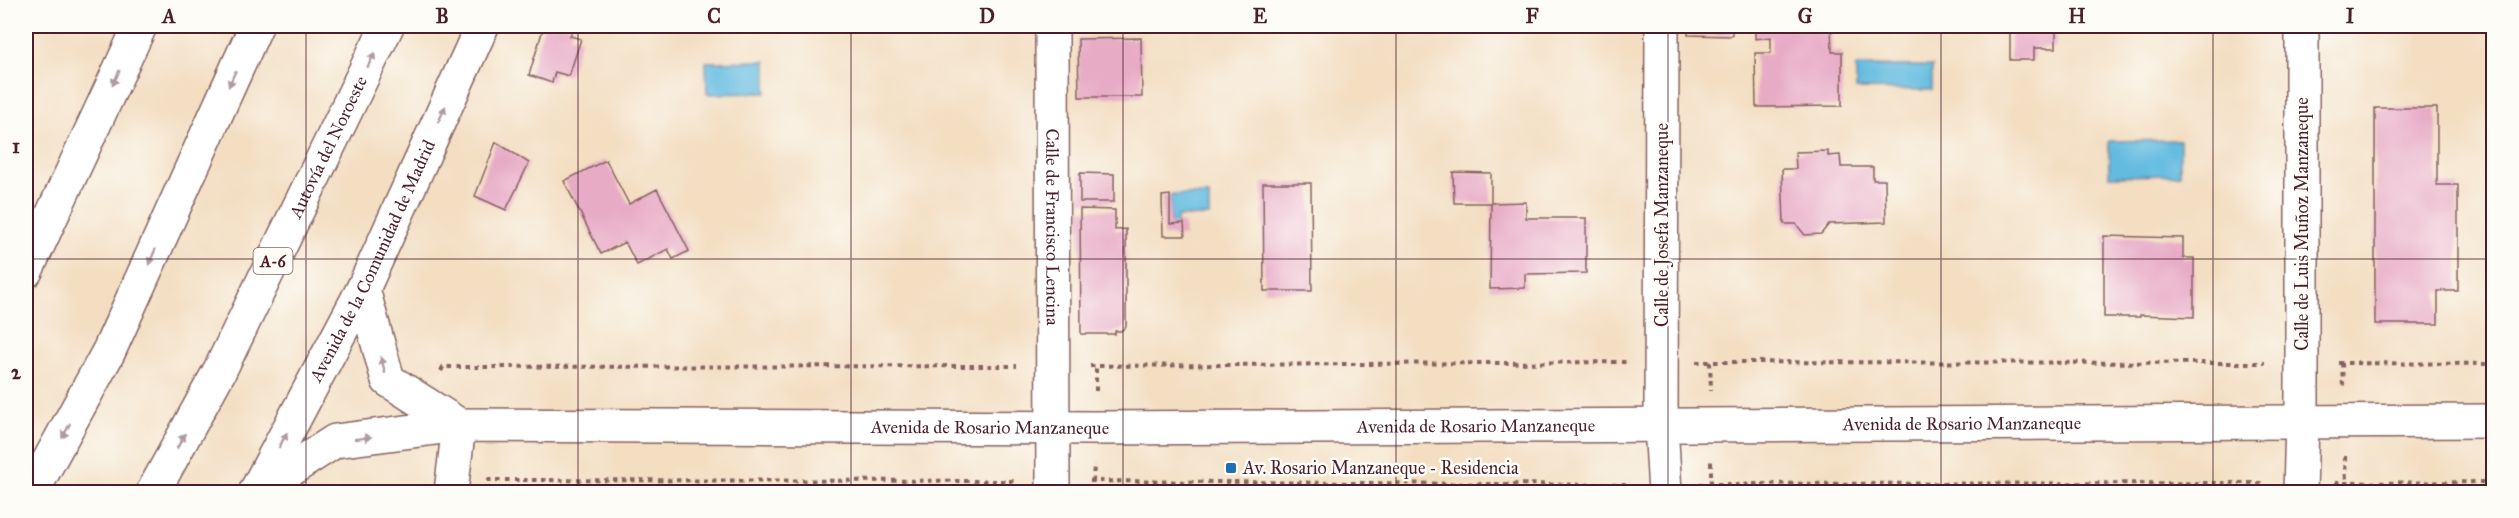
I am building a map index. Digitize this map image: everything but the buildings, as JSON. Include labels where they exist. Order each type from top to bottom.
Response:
[{"type":"main road","points":[[26,271],[140,26]]},
{"type":"main road","points":[[32,492],[109,351],[256,26]]},
{"type":"main road","name":"Autovía del Noroeste","points":[[153,492],[220,370],[387,26]]},
{"type":"main road","name":"Avenida de la Comunidad de Madrid","points":[[256,492],[363,289],[482,26]]},
{"type":"main road","name":"Calle de Francisco Lencina","points":[[1052,26],[1053,492]]},
{"type":"main road","name":"Calle de Josefa Manzaneque","points":[[1662,26],[1661,424],[1665,492]]},
{"type":"main road","name":"Calle de Luis Muñoz Manzaneque","points":[[2300,492],[2302,26]]},
{"type":"main road","points":[[363,289],[388,380],[459,425],[451,492]]},
{"type":"main road","name":"Avenida de Rosario Manzaneque","points":[[256,492],[335,441],[459,425],[1054,428],[2493,421]]},
{"type":"water","points":[[766,61],[766,93],[707,94],[706,62]]},
{"type":"water","points":[[1856,66],[1932,66],[1932,90],[1856,89]]},
{"type":"water","points":[[2180,140],[2180,175],[2109,176],[2109,141]]},
{"type":"water","points":[[1170,195],[1209,195],[1209,216],[1177,217],[1177,224],[1170,224]]},
{"type":"place","name":"Av. Rosario Manzaneque - Residencia","points":[[1231,468]]}]
